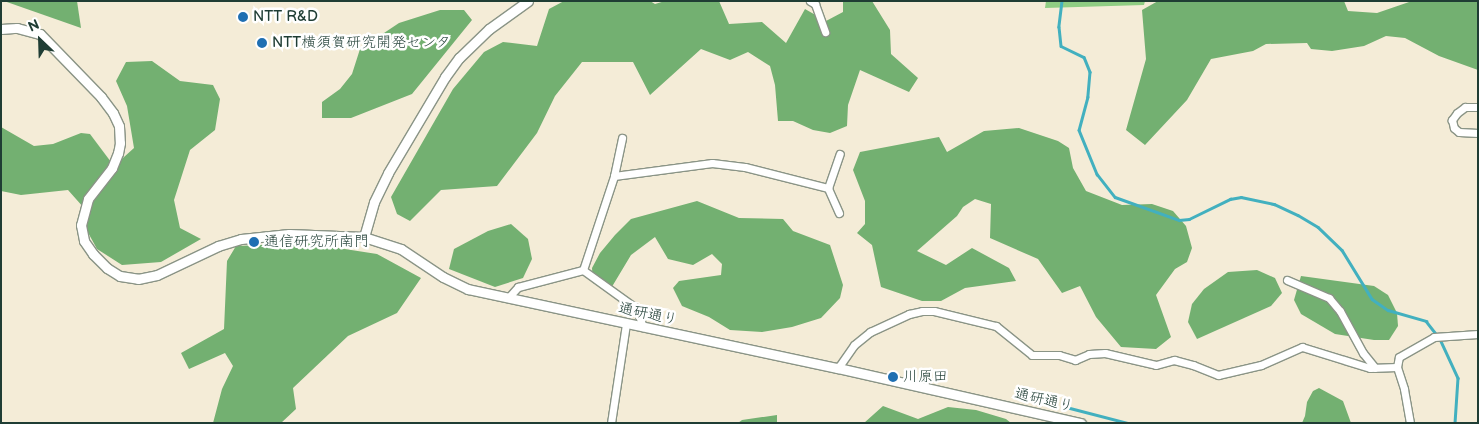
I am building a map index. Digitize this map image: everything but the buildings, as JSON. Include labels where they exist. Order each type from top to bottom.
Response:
[{"type":"street","points":[[364,237],[374,202],[388,173],[445,77],[459,58],[489,29],[528,1]]},
{"type":"street","points":[[810,1],[815,4],[825,32]]},
{"type":"street","name":"通研通り","points":[[1,29],[17,28],[40,34],[101,97],[119,126],[120,143],[118,153],[112,168],[88,199],[82,220],[84,241],[107,268],[120,276],[138,279],[157,275],[218,246],[240,239],[289,234],[364,237],[401,249],[456,285],[1081,423]]},
{"type":"street","points":[[1478,107],[1465,107],[1452,120],[1454,128],[1459,132],[1478,133]]},
{"type":"street","points":[[583,270],[614,176],[622,138]]},
{"type":"street","points":[[839,213],[828,188],[840,154]]},
{"type":"street","points":[[614,176],[712,163],[745,167],[828,188]]},
{"type":"street","points":[[508,298],[518,287],[583,270]]},
{"type":"street","points":[[583,270],[637,309],[643,327]]},
{"type":"street","points":[[1287,280],[1329,298],[1340,311],[1363,353],[1375,368]]},
{"type":"street","points":[[838,368],[854,345],[870,332],[909,314],[934,311],[996,326],[1032,355],[1058,355],[1075,360],[1089,354],[1105,353],[1156,365],[1174,360],[1194,365],[1218,375],[1261,365],[1302,347],[1375,368],[1396,367]]},
{"type":"street","points":[[611,423],[626,324]]},
{"type":"street","points":[[1410,423],[1404,389],[1396,367],[1399,357],[1434,337],[1478,334]]},
{"type":"green space","points":[[4,1],[77,1],[81,28]]},
{"type":"green space","points":[[564,1],[650,1],[655,4],[665,1],[719,1],[729,24],[762,22],[786,43],[805,9],[826,21],[843,12],[843,1],[872,1],[890,30],[891,54],[918,78],[909,92],[860,70],[848,105],[847,126],[830,133],[813,130],[793,121],[778,121],[775,85],[770,66],[748,52],[730,60],[701,49],[650,95],[633,62],[582,62],[555,96],[537,133],[497,186],[441,190],[410,221],[397,214],[391,197],[453,89],[484,52],[503,42],[537,46],[549,9]]},
{"type":"green space","points":[[1046,1],[1145,1],[1144,5],[1045,8]]},
{"type":"green space","points":[[1158,1],[1344,1],[1348,11],[1377,13],[1412,1],[1478,1],[1478,70],[1439,56],[1405,38],[1386,36],[1364,46],[1332,51],[1311,49],[1307,43],[1266,44],[1253,51],[1211,59],[1187,100],[1145,145],[1126,130],[1146,59],[1142,10]]},
{"type":"green space","points":[[440,10],[464,10],[472,20],[412,94],[351,118],[322,118],[322,102],[340,89],[352,74],[360,49],[399,23]]},
{"type":"green space","points":[[152,61],[180,81],[213,85],[220,99],[215,130],[190,150],[174,200],[180,228],[201,239],[161,262],[122,265],[97,249],[85,227],[84,208],[68,190],[21,195],[1,191],[1,127],[34,146],[53,144],[81,133],[90,134],[114,166],[134,148],[127,106],[116,81],[126,62]]},
{"type":"green space","points":[[1019,128],[1058,141],[1069,148],[1073,168],[1086,191],[1122,205],[1152,204],[1173,211],[1186,226],[1192,248],[1187,262],[1175,269],[1156,295],[1171,337],[1156,349],[1121,347],[1096,317],[1080,286],[1062,293],[1038,259],[990,238],[991,204],[975,199],[963,207],[957,216],[917,251],[946,265],[972,248],[1009,268],[1016,281],[965,288],[941,301],[922,301],[881,287],[872,245],[857,233],[865,224],[865,201],[853,170],[860,152],[939,137],[947,152],[984,131]]},
{"type":"green space","points":[[697,201],[739,218],[783,219],[793,231],[830,245],[843,285],[840,298],[821,318],[792,327],[762,332],[730,330],[709,317],[682,306],[673,288],[679,281],[721,275],[722,264],[712,254],[693,265],[668,259],[655,237],[631,255],[610,290],[593,283],[592,268],[600,253],[631,219]]},
{"type":"green space","points":[[511,224],[528,239],[532,259],[523,278],[495,287],[449,269],[454,249],[488,231]]},
{"type":"green space","points":[[306,243],[377,254],[421,278],[397,313],[348,336],[293,388],[296,409],[281,423],[213,423],[222,389],[233,366],[225,353],[189,369],[181,353],[224,329],[227,261],[236,246]]},
{"type":"green space","points":[[1257,270],[1275,278],[1282,293],[1271,306],[1197,339],[1188,322],[1192,304],[1204,289],[1228,272]]},
{"type":"green space","points":[[1301,276],[1374,286],[1388,295],[1397,313],[1398,326],[1389,340],[1374,340],[1335,334],[1301,314],[1294,300]]},
{"type":"green space","points":[[1319,388],[1343,401],[1351,423],[1302,423],[1307,402],[1313,391]]},
{"type":"green space","points":[[883,406],[918,419],[948,407],[976,410],[1006,419],[1011,423],[864,423]]},
{"type":"green space","points":[[777,415],[777,423],[738,423],[742,420]]},
{"type":"waterway","points":[[1062,1],[1059,27],[1061,46],[1084,57],[1090,72],[1088,97],[1079,130],[1097,174],[1115,197],[1179,220],[1189,219],[1230,199],[1241,197],[1274,204],[1318,227],[1342,250],[1372,299],[1388,310],[1426,321],[1437,335]]},
{"type":"waterway","points":[[1440,339],[1458,378],[1455,423]]},
{"type":"waterway","points":[[1070,408],[1128,423]]},
{"type":"place","name":"NTT R&D","points":[[243,17]]},
{"type":"place","name":"NTT横須賀研究開発センタ","points":[[262,43]]},
{"type":"place","name":"通信研究所南門","points":[[254,242]]},
{"type":"place","name":"川原田","points":[[893,377]]}]
